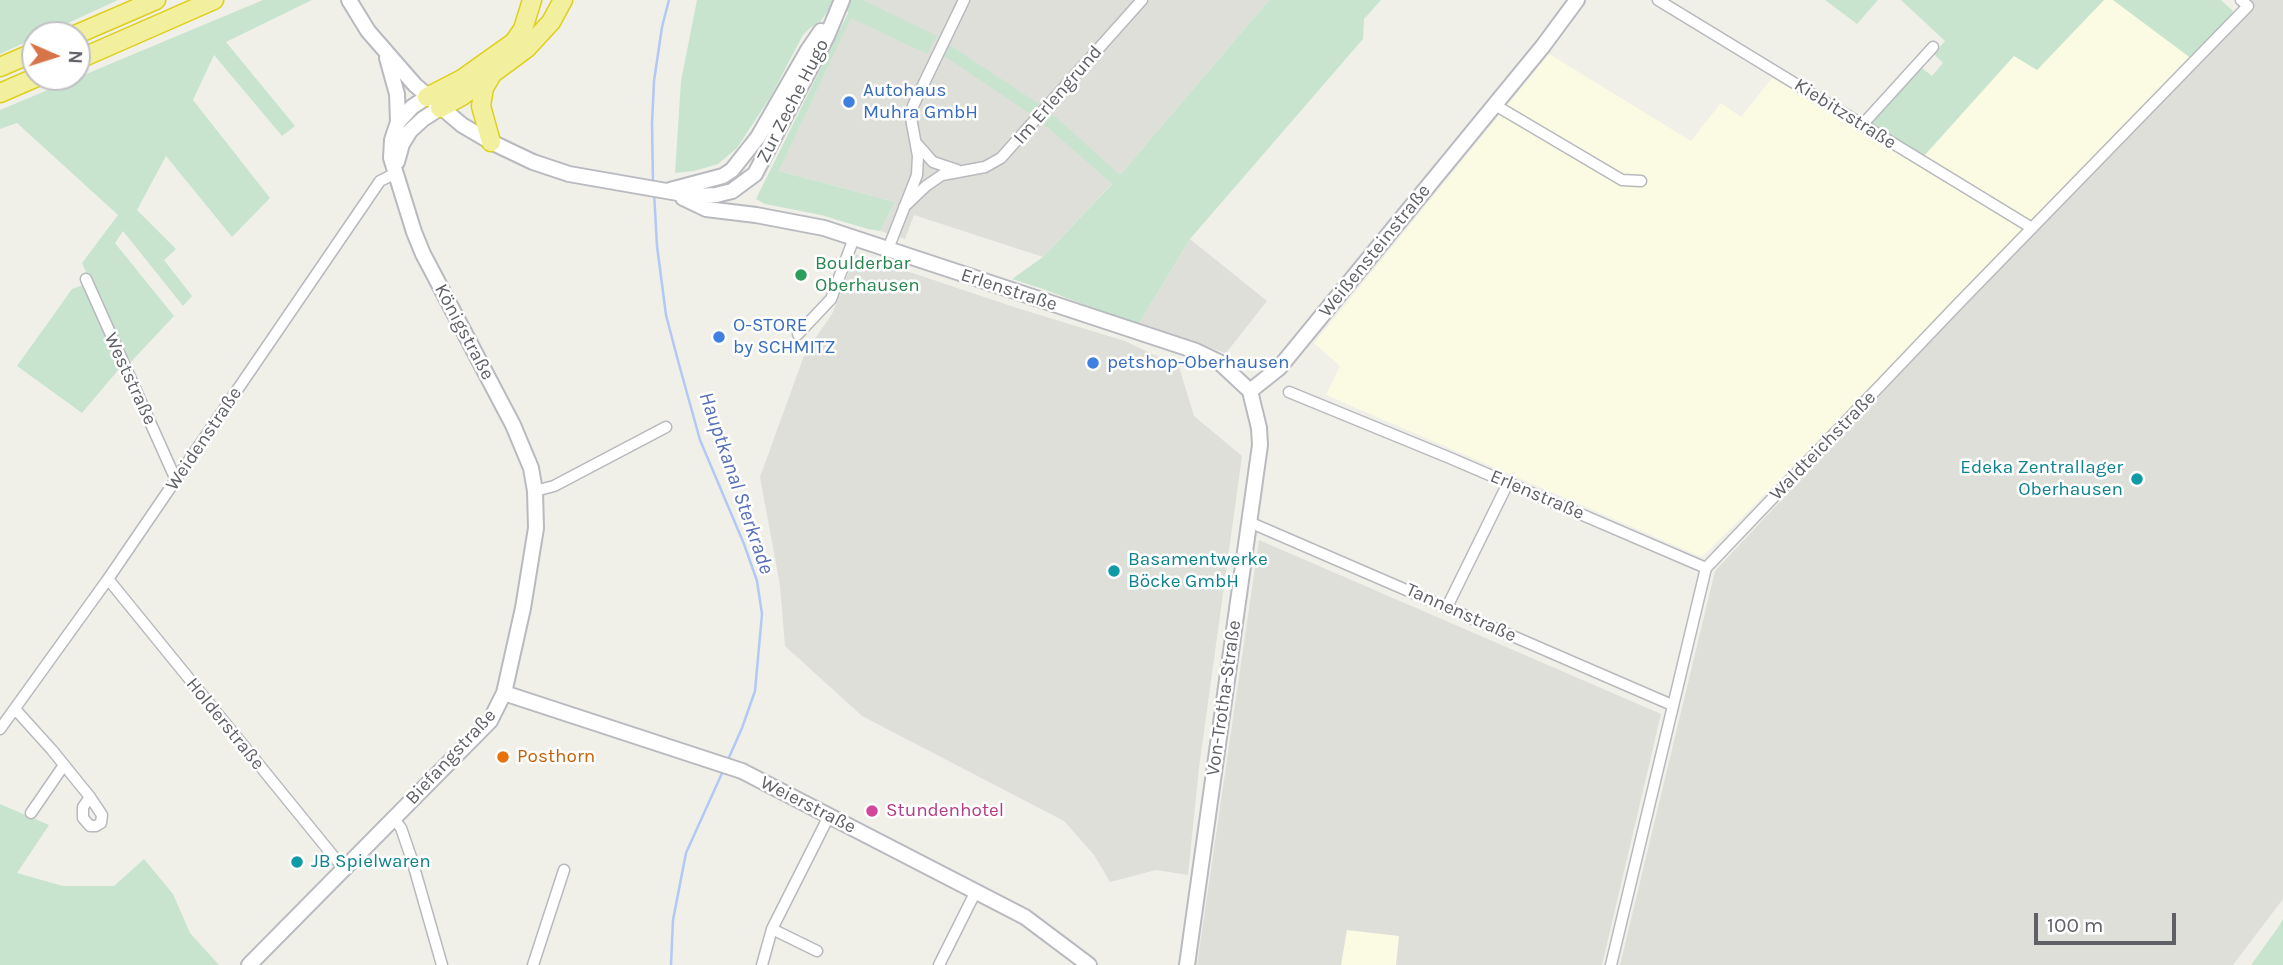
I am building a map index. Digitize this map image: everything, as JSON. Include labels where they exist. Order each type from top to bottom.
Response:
[{"type":"highway","points":[[91,28],[156,0]]},
{"type":"highway","points":[[91,54],[214,0]]},
{"type":"highway","points":[[433,102],[514,42],[523,29],[532,0]]},
{"type":"highway","points":[[433,102],[462,96],[536,40],[551,22],[563,0]]},
{"type":"highway","points":[[0,67],[21,58]]},
{"type":"highway","points":[[491,75],[484,88],[481,108],[491,142]]},
{"type":"highway","points":[[0,93],[21,84]]},
{"type":"main road","points":[[349,0],[359,19],[386,54],[433,102]]},
{"type":"main road","name":"Zur Zeche Hugo","points":[[723,176],[742,159],[758,137],[807,50],[842,0]]},
{"type":"main road","name":"Zur Zeche Hugo","points":[[732,191],[747,182],[762,164],[842,0]]},
{"type":"main road","name":"Weißensteinstraße","points":[[1250,391],[1279,368],[1495,105],[1577,0]]},
{"type":"main road","name":"Königstraße","points":[[386,54],[397,94],[398,122],[391,146],[391,158],[414,232],[518,436],[531,468],[535,491]]},
{"type":"main road","points":[[398,122],[412,107],[433,102]]},
{"type":"main road","points":[[396,173],[399,150],[405,137],[433,102]]},
{"type":"main road","name":"Erlenstraße","points":[[433,102],[462,125],[491,142],[533,162],[569,174],[695,196],[732,191]]},
{"type":"main road","points":[[723,176],[748,210],[756,215]]},
{"type":"main road","name":"Erlenstraße","points":[[668,191],[723,176]]},
{"type":"main road","name":"Erlenstraße","points":[[668,191],[706,209],[813,226],[854,238],[1196,351],[1219,362],[1250,391]]},
{"type":"main road","name":"Von-Trotha-Straße","points":[[1187,965],[1260,445],[1250,391]]},
{"type":"main road","name":"Biefangstraße","points":[[249,965],[490,720],[504,692],[533,550],[536,528],[535,491]]},
{"type":"main road","name":"Weierstraße","points":[[504,692],[742,771],[1026,917],[1089,965]]},
{"type":"street","name":"Im Erlengrund","points":[[888,249],[917,175],[918,156],[911,118],[913,106],[964,0]]},
{"type":"street","name":"Im Erlengrund","points":[[904,207],[933,180],[961,170],[985,167],[1001,158],[1142,0]]},
{"type":"street","name":"Kiebitzstraße","points":[[1658,0],[2032,228]]},
{"type":"street","name":"Waldteichstraße","points":[[1611,965],[1706,568],[2224,31],[2245,3]]},
{"type":"street","points":[[1863,124],[1933,47]]},
{"type":"street","points":[[1495,105],[1622,180],[1641,181]]},
{"type":"street","points":[[915,142],[933,162],[949,169],[961,170]]},
{"type":"street","name":"Weidenstraße","points":[[0,729],[108,579],[380,181],[396,173]]},
{"type":"street","points":[[798,334],[831,299],[854,238]]},
{"type":"street","name":"Weststraße","points":[[86,279],[176,480]]},
{"type":"street","name":"Erlenstraße","points":[[1289,392],[1706,568]]},
{"type":"street","points":[[535,491],[554,486],[666,427]]},
{"type":"street","points":[[1447,607],[1508,483]]},
{"type":"street","name":"Tannenstraße","points":[[1249,522],[1672,705]]},
{"type":"street","name":"Holderstraße","points":[[108,579],[343,868]]},
{"type":"street","points":[[15,709],[37,731],[90,797]]},
{"type":"street","points":[[31,813],[64,765]]},
{"type":"street","points":[[762,965],[772,929],[829,816]]},
{"type":"street","points":[[393,818],[401,828],[412,860],[442,965]]},
{"type":"street","points":[[533,965],[564,870]]},
{"type":"street","points":[[939,965],[976,891]]},
{"type":"street","points":[[772,929],[817,951]]},
{"type":"shaded area","points":[[0,0],[118,0],[72,21],[21,21],[21,44],[0,54]]},
{"type":"shaded area","points":[[263,0],[312,0],[226,42],[295,126],[282,136],[214,55],[193,100],[270,198],[232,237],[166,156],[137,210],[176,249],[164,260],[192,296],[183,306],[123,231],[115,243],[174,316],[128,365],[82,263],[118,215],[17,123],[0,129],[0,110],[45,91],[91,91],[91,72]]},
{"type":"shaded area","points":[[697,0],[835,0],[821,21],[803,35],[771,96],[737,148],[718,164],[675,173],[681,81]]},
{"type":"shaded area","points":[[849,0],[863,0],[937,36],[927,54],[851,18],[779,171],[895,202],[880,231],[765,204],[756,199],[848,13],[846,7]]},
{"type":"shaded area","points":[[859,0],[1269,0],[1120,175],[1043,257],[914,215],[905,239],[880,231],[895,202],[779,171]]},
{"type":"shaded area","points":[[1269,0],[1381,0],[1364,19],[1363,39],[1190,239],[1138,325],[1012,279],[1043,257],[1112,184],[1044,124],[1051,113],[1120,175]]},
{"type":"shaded area","points":[[1825,0],[1878,0],[1857,24]]},
{"type":"shaded area","points":[[1901,0],[2104,0],[2037,70],[2014,56],[1923,157],[1871,124],[1873,117],[1922,68],[1932,76],[1943,63],[1934,54],[1945,41]]},
{"type":"shaded area","points":[[2104,0],[2113,0],[2192,59],[1890,370],[1702,557],[1326,395],[1340,366],[1314,343],[1549,54],[1691,141],[1721,103],[1741,117],[1772,78],[1918,163],[2014,55],[2037,70]]},
{"type":"shaded area","points":[[2113,0],[2221,0],[2233,11],[2231,17],[2192,59]]},
{"type":"shaded area","points":[[2247,0],[2283,0],[2283,899],[2233,965],[1620,965],[1715,571],[1888,386],[1890,370]]},
{"type":"shaded area","points":[[948,44],[1039,104],[1032,115],[944,56]]},
{"type":"shaded area","points":[[1190,239],[1267,301],[1226,353],[1138,325]]},
{"type":"shaded area","name":"Basamentwerke Böcke GmbH","points":[[856,254],[1125,341],[1179,367],[1194,416],[1242,456],[1199,768],[1188,875],[1156,870],[1110,882],[1094,855],[1064,821],[862,716],[785,646],[780,585],[760,477],[805,353],[832,314]]},
{"type":"shaded area","points":[[83,285],[119,369],[82,413],[17,366],[72,289]]},
{"type":"shaded area","points":[[1259,540],[1661,714],[1602,965],[1396,965],[1399,936],[1347,930],[1341,965],[1197,965]]},
{"type":"shaded area","points":[[0,804],[49,825],[17,873],[63,886],[114,886],[144,859],[173,894],[190,933],[219,965],[0,965]]},
{"type":"shaded area","points":[[2283,919],[2283,965],[2251,965],[2279,926]]},
{"type":"shaded area","points":[[1346,930],[1400,936],[1396,965],[1341,965]]},
{"type":"waterway","name":"Hauptkanal Sterkrade","points":[[653,182],[654,81],[669,0]]},
{"type":"waterway","name":"Hauptkanal Sterkrade","points":[[654,192],[657,246],[666,315],[700,440],[744,544],[757,581],[762,614],[755,691],[727,762]]},
{"type":"waterway","name":"Hauptkanal Sterkrade","points":[[671,965],[673,920],[686,853],[723,771]]},
{"type":"place","name":"Autohaus Muhra GmbH","points":[[849,102]]},
{"type":"place","name":"Boulderbar Oberhausen","points":[[801,275]]},
{"type":"place","name":"O-STORE by SCHMITZ","points":[[719,337]]},
{"type":"place","name":"petshop-Oberhausen","points":[[1093,363]]},
{"type":"place","name":"Edeka Zentrallager Oberhausen","points":[[2137,479]]},
{"type":"place","name":"Basamentwerke Böcke GmbH","points":[[1114,571]]},
{"type":"place","name":"Posthorn","points":[[503,757]]},
{"type":"place","name":"Stundenhotel","points":[[872,811]]},
{"type":"place","name":"JB Spielwaren","points":[[297,862]]}]
